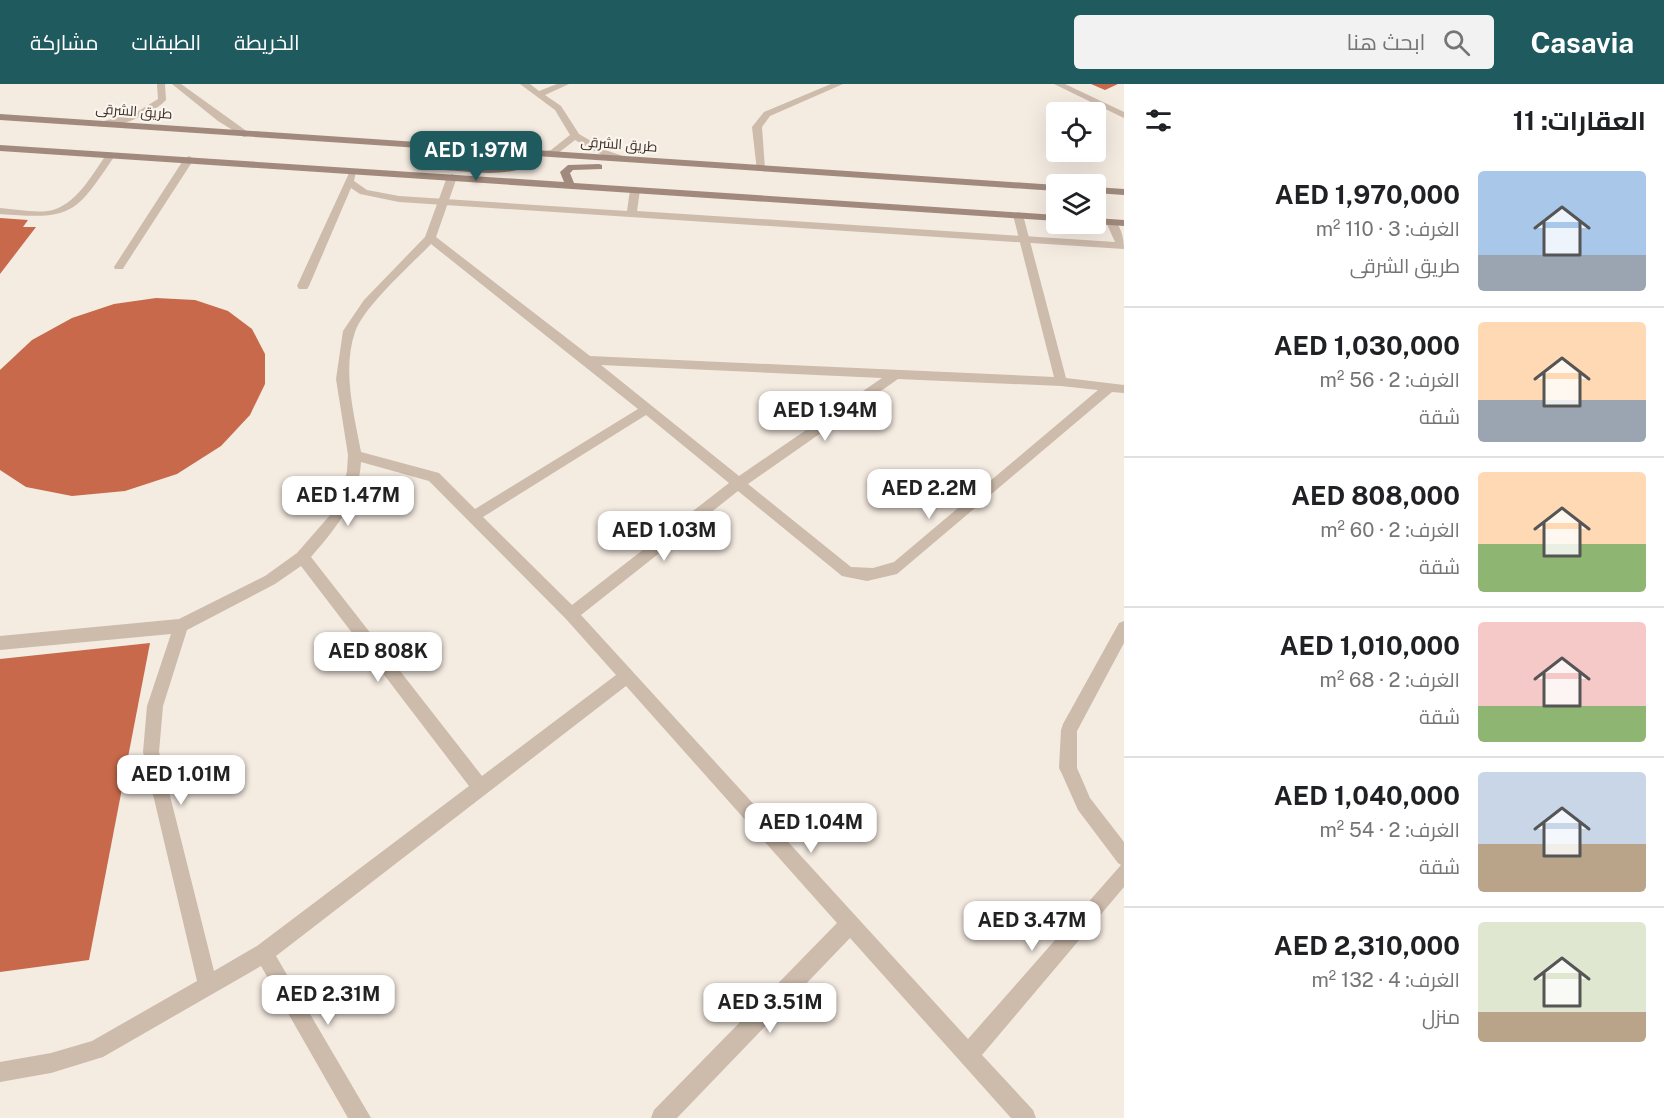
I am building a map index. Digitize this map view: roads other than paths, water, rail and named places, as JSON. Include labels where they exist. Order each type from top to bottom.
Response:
[{"type":"main road","name":"طريق الشرقى","points":[[0,117],[1046,187]]},
{"type":"main road","points":[[1,149],[189,159],[1046,217]]},
{"type":"main road","points":[[384,173],[435,167],[514,168],[527,166],[532,161],[531,154]]},
{"type":"main road","points":[[570,186],[565,172],[572,167],[672,170],[706,165]]},
{"type":"main road","points":[[1106,191],[1124,192]]},
{"type":"main road","points":[[1106,222],[1124,223]]},
{"type":"street","points":[[98,124],[119,122],[151,111],[162,100],[161,84]]},
{"type":"street","points":[[176,84],[221,119],[247,135]]},
{"type":"street","points":[[524,84],[558,108],[575,136],[604,153],[623,159]]},
{"type":"street","points":[[539,94],[565,84]]},
{"type":"street","points":[[760,169],[757,127],[767,114],[839,84]]},
{"type":"street","points":[[1058,84],[1124,115]]},
{"type":"street","points":[[544,154],[554,152],[575,136]]},
{"type":"street","points":[[0,212],[47,214],[66,208],[75,201],[111,154]]},
{"type":"street","points":[[119,267],[189,159]]},
{"type":"street","points":[[303,286],[354,171]]},
{"type":"street","points":[[0,643],[181,626],[270,580],[302,557],[336,518],[350,488],[355,455],[342,379],[349,331],[368,303],[430,238],[452,177]]},
{"type":"street","points":[[349,182],[364,192],[375,195],[443,202],[1123,246],[1112,222]]},
{"type":"street","points":[[632,214],[635,190]]},
{"type":"street","points":[[1018,215],[1061,382]]},
{"type":"street","points":[[430,238],[587,360],[847,572],[864,577],[883,574],[899,566],[1117,387]]},
{"type":"street","points":[[587,360],[1061,382],[1117,387]]},
{"type":"street","points":[[571,614],[738,484],[895,375]]},
{"type":"street","points":[[473,516],[647,410]]},
{"type":"street","points":[[355,455],[434,477],[571,614],[1025,1118]]},
{"type":"street","points":[[302,557],[481,788]]},
{"type":"street","points":[[181,626],[155,706],[151,752],[208,986]]},
{"type":"street","points":[[1124,628],[1069,730],[1068,768],[1084,804],[1124,857]]},
{"type":"street","points":[[0,1072],[51,1063],[96,1050],[264,953],[627,676]]},
{"type":"street","points":[[968,1055],[1124,873]]},
{"type":"street","points":[[662,1118],[850,924]]},
{"type":"street","points":[[264,953],[360,1118]]}]
